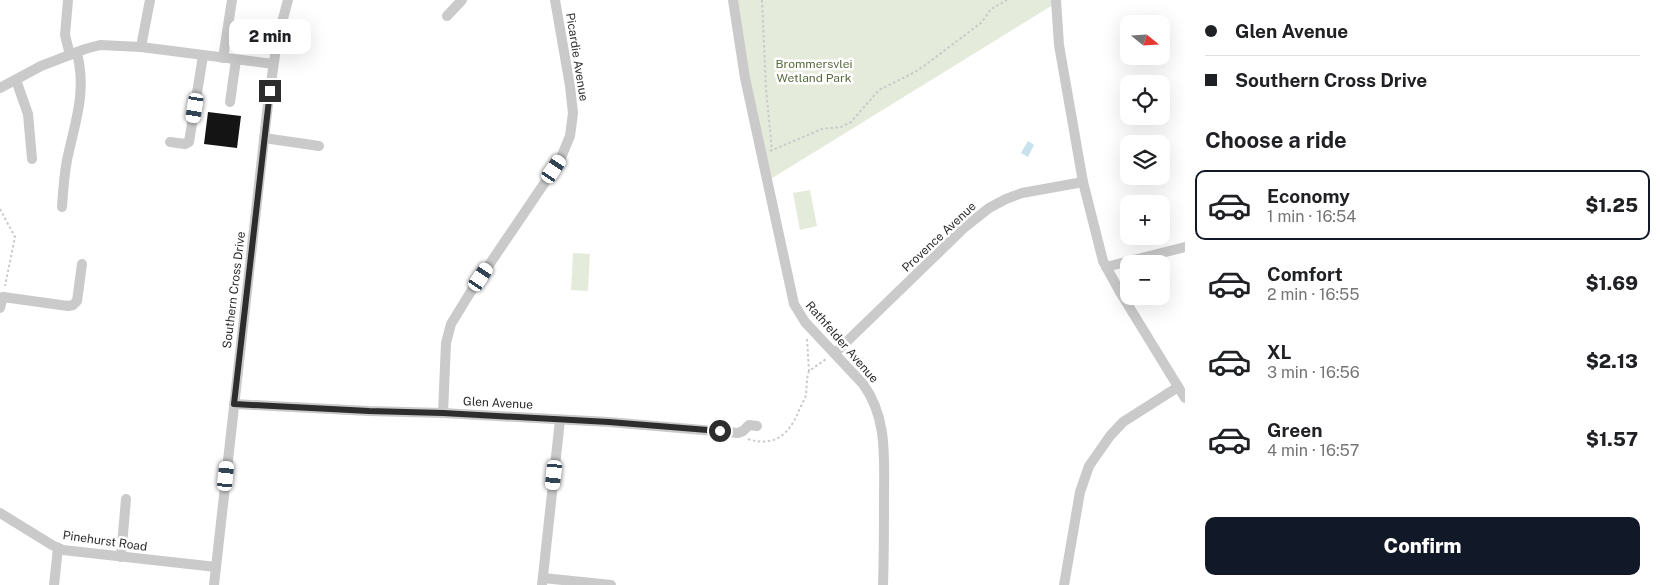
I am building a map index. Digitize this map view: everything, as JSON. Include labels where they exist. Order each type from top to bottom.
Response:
[{"type":"street","points":[[62,207],[67,162],[79,112],[82,83],[80,68],[65,35],[68,0]]},
{"type":"street","points":[[141,48],[150,0]]},
{"type":"street","points":[[223,58],[232,0]]},
{"type":"street","name":"Southern Cross Drive","points":[[214,585],[273,64],[288,0]]},
{"type":"street","points":[[447,16],[462,0]]},
{"type":"street","name":"Picardie Avenue","points":[[443,413],[446,343],[451,324],[560,160],[570,136],[573,120],[572,102],[555,0]]},
{"type":"street","name":"Rathfelder Avenue","points":[[733,0],[745,78],[794,304],[797,312],[871,394],[876,404],[881,424],[884,451],[883,585]]},
{"type":"street","points":[[1056,0],[1059,45],[1083,182],[1106,267],[1185,398]]},
{"type":"street","points":[[0,88],[41,66],[100,45],[273,64]]},
{"type":"street","points":[[170,142],[185,144],[189,142],[203,56]]},
{"type":"street","points":[[230,102],[236,60]]},
{"type":"street","points":[[16,80],[28,114],[32,159]]},
{"type":"street","points":[[264,138],[319,146]]},
{"type":"street","name":"Provence Avenue","points":[[835,353],[965,227],[984,211],[998,202],[1022,193],[1083,182]]},
{"type":"street","points":[[1106,267],[1185,246]]},
{"type":"street","points":[[0,308],[3,297],[71,306],[77,301],[82,264]]},
{"type":"street","points":[[1064,585],[1080,492],[1089,466],[1110,436],[1123,422],[1178,386]]},
{"type":"street","name":"Glen Avenue","points":[[234,404],[443,413],[741,432],[748,426],[757,426]]},
{"type":"street","points":[[560,420],[543,581],[611,585]]},
{"type":"street","points":[[120,557],[126,499]]},
{"type":"street","name":"Pinehurst Road","points":[[0,513],[58,548],[120,557],[216,567]]},
{"type":"street","points":[[54,585],[58,548]]},
{"type":"path","points":[[762,0],[766,89],[772,150]]},
{"type":"path","points":[[761,155],[822,129],[841,127],[851,122],[880,90],[928,63],[982,22],[991,9],[1007,0]]},
{"type":"path","points":[[0,209],[15,237],[15,245],[3,297]]},
{"type":"path","points":[[741,432],[747,438],[770,442],[784,435],[795,422],[806,396],[809,371],[808,325]]},
{"type":"path","points":[[809,371],[835,353]]},
{"type":"green space","name":"Brommersvlei Wetland Park","points":[[733,0],[1056,0],[1056,3],[774,177],[766,180]]},
{"type":"green space","points":[[810,190],[817,226],[800,230],[793,193]]},
{"type":"green space","points":[[573,253],[590,254],[588,291],[571,290]]},
{"type":"water","points":[[1028,141],[1034,145],[1028,157],[1021,153]]},
{"type":"building","points":[[208,112],[241,116],[237,148],[204,144]]},
{"type":"route","points":[[270,91],[234,404],[609,422],[720,431]]}]
